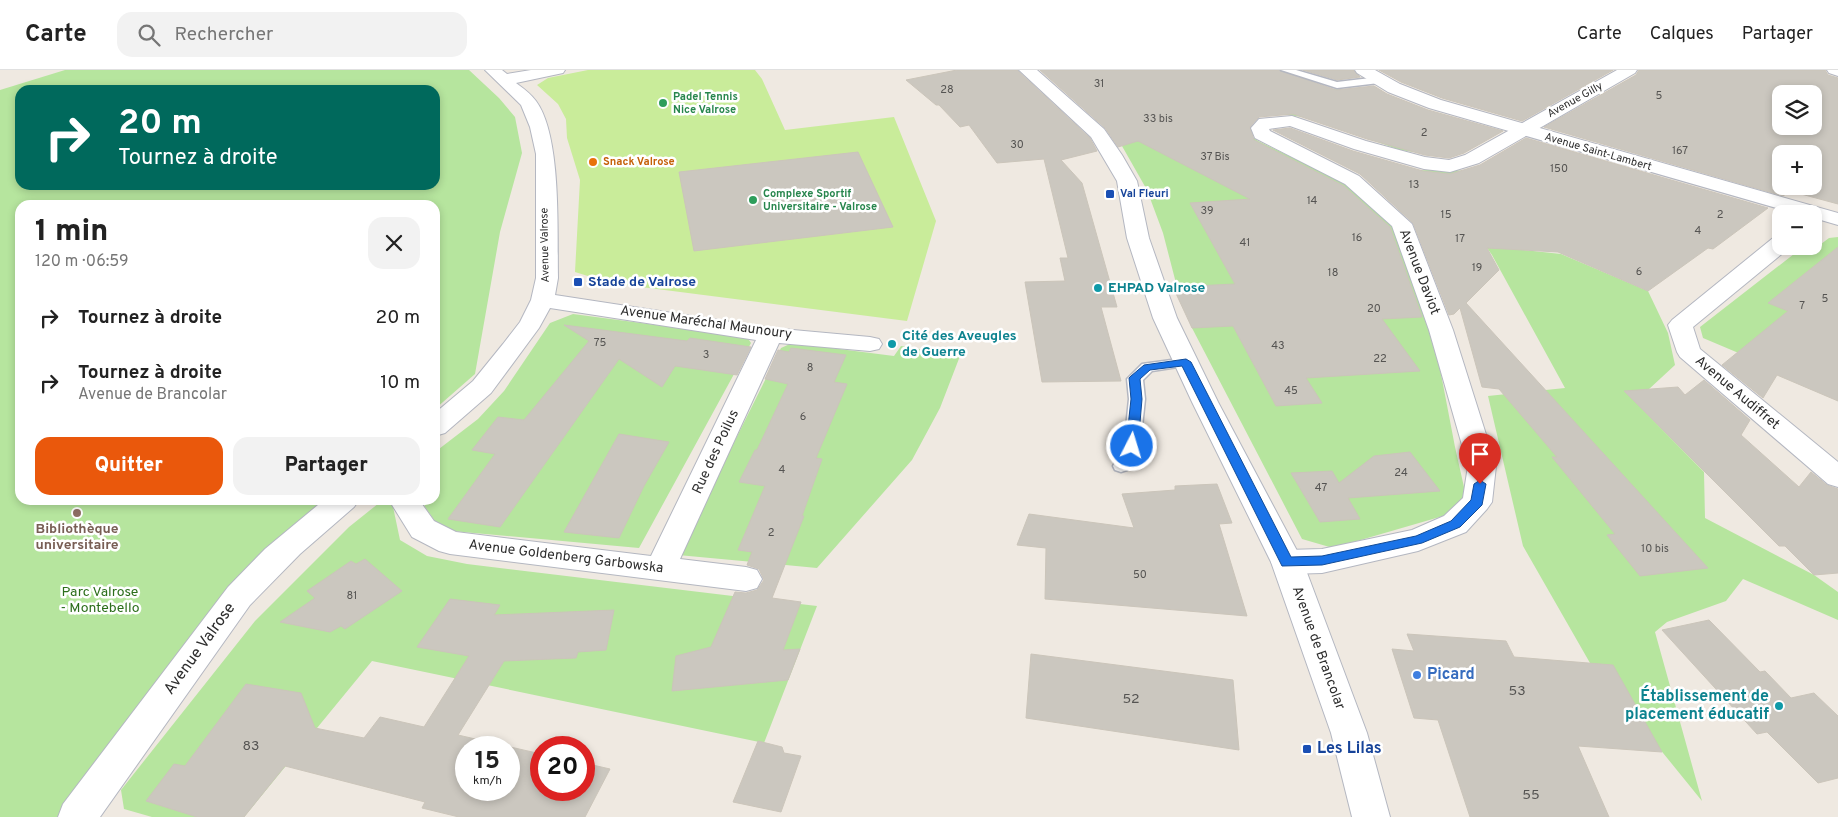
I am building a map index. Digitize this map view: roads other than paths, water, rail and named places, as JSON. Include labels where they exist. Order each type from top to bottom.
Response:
[{"type":"street","points":[[499,75],[556,70]]},
{"type":"street","name":"Avenue de Brancolar","points":[[1026,70],[1098,133],[1127,181],[1138,238],[1165,318],[1287,562],[1349,733],[1371,817]]},
{"type":"street","name":"Avenue Saint-Lambert","points":[[1363,70],[1394,88],[1435,104],[1783,205]]},
{"type":"street","name":"Avenue Gilly","points":[[1522,130],[1629,70]]},
{"type":"street","name":"Avenue Valrose","points":[[440,423],[482,386],[512,349],[543,300],[547,278],[545,154],[540,127],[529,103],[499,75]]},
{"type":"street","name":"Avenue Daviot","points":[[1287,562],[1322,560],[1418,540],[1455,524],[1477,502],[1482,466],[1441,330],[1402,224],[1352,180],[1261,134],[1260,128],[1265,123],[1292,122],[1360,145],[1424,163],[1450,166],[1472,159],[1522,130]]},
{"type":"street","name":"Avenue Saint-Lambert","points":[[1822,216],[1838,220]]},
{"type":"street","name":"Avenue Audiffret","points":[[1772,250],[1680,325],[1689,352],[1838,478]]},
{"type":"street","name":"Avenue Maréchal Maunoury","points":[[543,300],[771,334],[870,344]]},
{"type":"street","name":"Rue des Poilus","points":[[660,569],[771,334]]},
{"type":"street","name":"Avenue Valrose","points":[[77,817],[239,596],[266,566],[338,505]]},
{"type":"street","name":"Avenue Goldenberg Garbowska","points":[[407,505],[423,529],[450,543],[746,579]]},
{"type":"lane","points":[[1286,70],[1337,85],[1379,80]]},
{"type":"lane","points":[[1121,466],[1132,446],[1137,399],[1135,378],[1147,367],[1186,362]]},
{"type":"place","name":"Padel Tennis Nice Valrose","points":[[663,103]]},
{"type":"place","name":"Snack Valrose","points":[[593,162]]},
{"type":"place","name":"Val Fleuri","points":[[1110,194]]},
{"type":"place","name":"Complexe Sportif Universitaire - Valrose","points":[[753,200]]},
{"type":"place","name":"Stade de Valrose","points":[[578,282]]},
{"type":"place","name":"EHPAD Valrose","points":[[1098,288]]},
{"type":"place","name":"Cité des Aveugles de Guerre","points":[[892,344]]},
{"type":"place","name":"Bibliothèque universitaire","points":[[77,513]]},
{"type":"place","name":"Picard","points":[[1417,675]]},
{"type":"place","name":"Établissement de placement éducatif","points":[[1779,706]]},
{"type":"place","name":"Les Lilas","points":[[1307,749]]},
{"type":"park label","name":"Parc Valrose - Montebello","points":[[100,600]]}]
